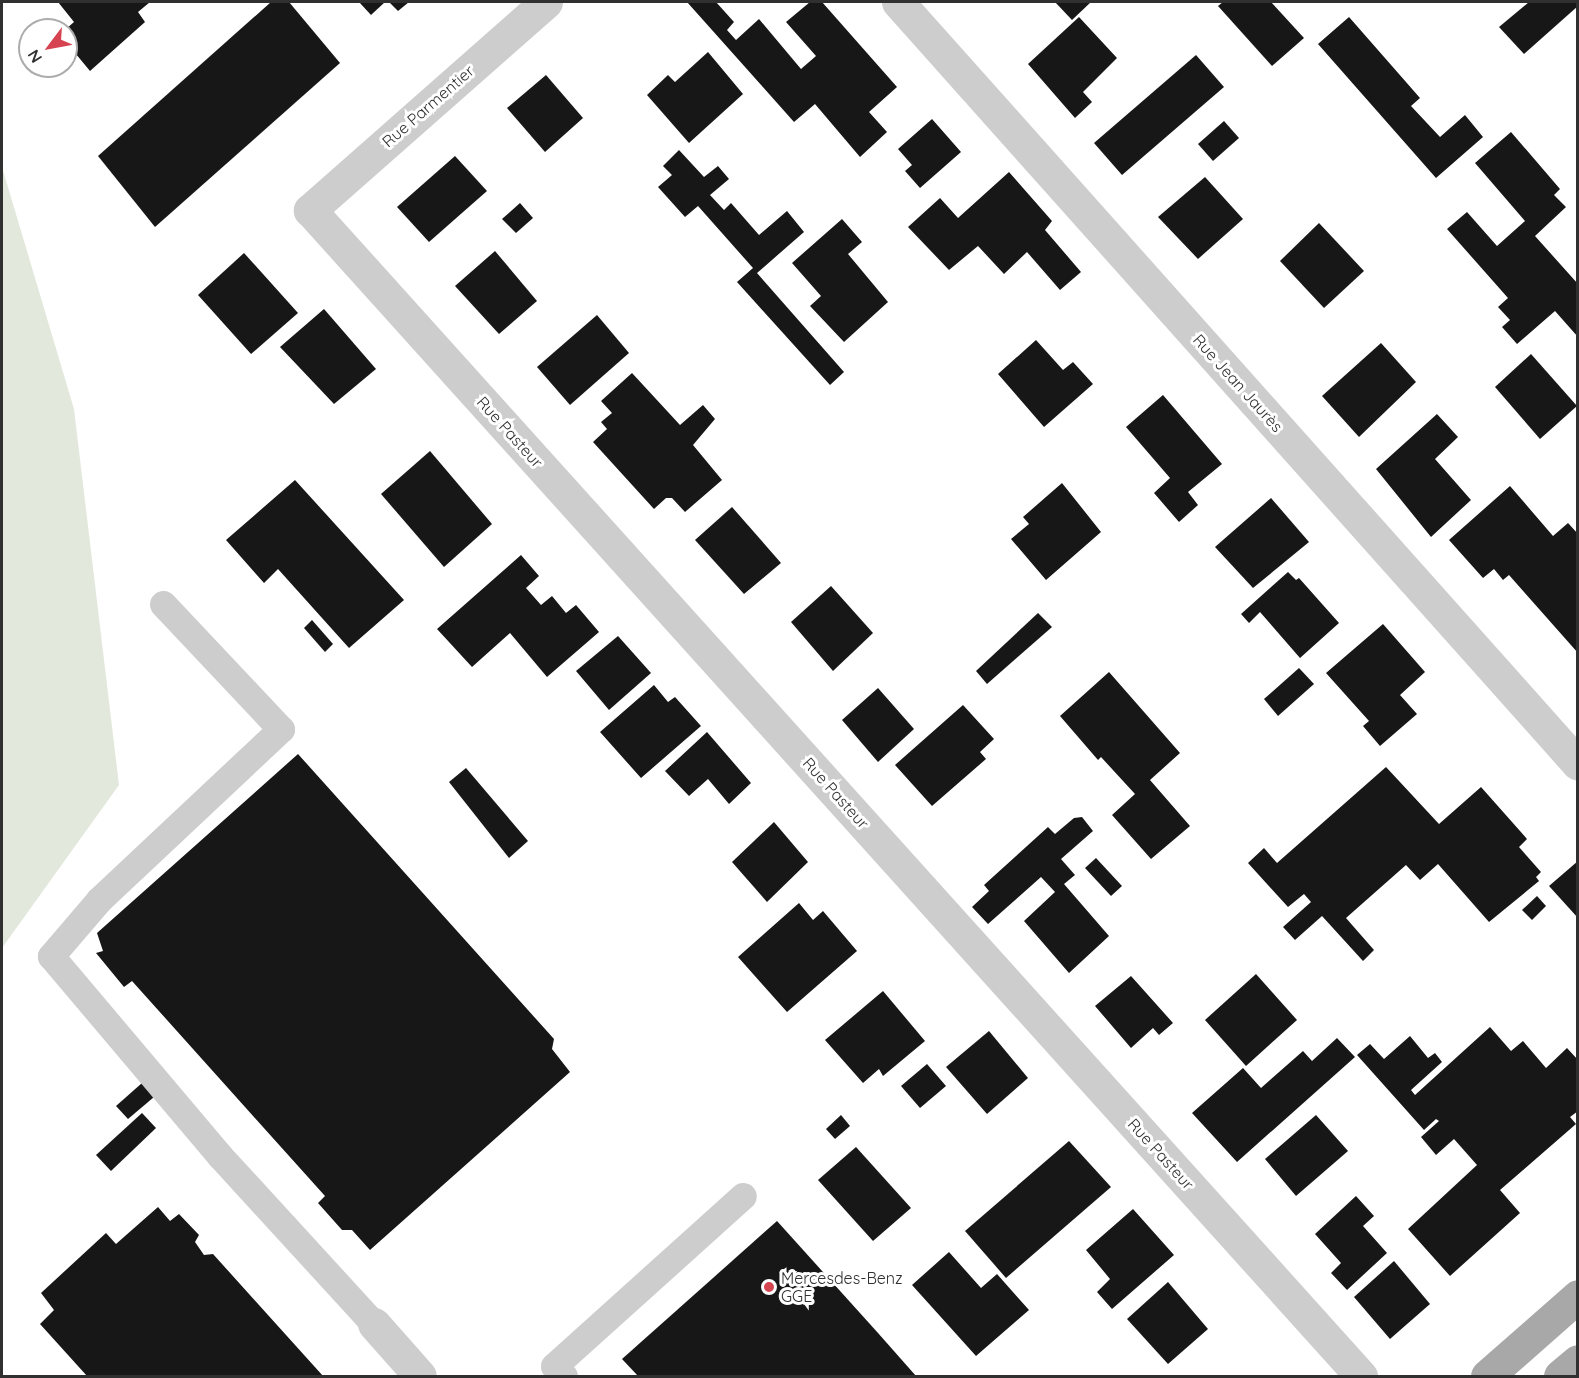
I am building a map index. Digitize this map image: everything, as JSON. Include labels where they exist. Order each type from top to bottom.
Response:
[{"type":"main road","points":[[1487,1377],[1578,1296]]},
{"type":"main road","points":[[1560,1377],[1578,1361]]},
{"type":"street","name":"Rue Parmentier","points":[[310,210],[546,2]]},
{"type":"street","name":"Rue Jean Jaurès","points":[[898,2],[1578,764]]},
{"type":"street","name":"Rue Pasteur","points":[[310,210],[1361,1377]]},
{"type":"street","points":[[374,1324],[420,1377]]},
{"type":"lane","points":[[163,604],[281,729],[99,900],[51,956],[220,1156],[374,1324]]},
{"type":"lane","points":[[564,1377],[554,1366],[743,1196]]},
{"type":"shaded area","points":[[2,167],[74,409],[119,785],[2,948]]},
{"type":"building","points":[[58,2],[150,2],[138,12],[145,22],[90,71],[78,56],[78,18],[71,18]]},
{"type":"building","points":[[271,2],[289,2],[340,63],[155,227],[98,156]]},
{"type":"building","points":[[359,2],[385,2],[371,15]]},
{"type":"building","points":[[389,2],[409,2],[398,11]]},
{"type":"building","points":[[687,2],[716,2],[734,22],[727,30],[736,40],[759,19],[801,69],[816,56],[786,22],[810,2],[822,2],[897,87],[869,112],[887,132],[860,157],[815,104],[794,122]]},
{"type":"building","points":[[1055,2],[1091,2],[1072,20]]},
{"type":"building","points":[[1223,2],[1271,2],[1304,38],[1272,66],[1218,6]]},
{"type":"building","points":[[1529,2],[1578,2],[1578,6],[1524,54],[1499,27]]},
{"type":"building","points":[[1079,17],[1117,58],[1083,92],[1092,102],[1075,118],[1028,64]]},
{"type":"building","points":[[1349,17],[1420,98],[1411,106],[1440,137],[1465,115],[1483,137],[1436,178],[1318,44]]},
{"type":"building","points":[[708,52],[743,94],[689,143],[647,95],[668,75],[675,82]]},
{"type":"building","points":[[1196,55],[1224,87],[1122,175],[1094,143]]},
{"type":"building","points":[[546,75],[583,118],[545,152],[507,108]]},
{"type":"building","points":[[932,119],[961,152],[920,188],[905,171],[912,165],[898,149]]},
{"type":"building","points":[[1224,121],[1239,138],[1213,161],[1198,144]]},
{"type":"building","points":[[1511,132],[1560,189],[1554,195],[1566,207],[1535,236],[1578,284],[1578,337],[1555,311],[1517,344],[1502,327],[1510,320],[1498,307],[1508,298],[1447,229],[1467,212],[1497,246],[1525,221],[1475,163]]},
{"type":"building","points":[[679,150],[704,177],[718,166],[729,179],[710,195],[724,210],[731,203],[759,235],[787,211],[804,232],[757,273],[844,372],[830,385],[737,282],[753,268],[698,206],[685,217],[658,187],[672,175],[663,166]]},
{"type":"building","points":[[455,156],[487,191],[429,242],[397,207]]},
{"type":"building","points":[[1009,172],[1052,221],[1045,230],[1081,272],[1060,290],[1027,252],[1004,274],[978,246],[949,270],[908,227],[940,198],[958,218]]},
{"type":"building","points":[[1205,177],[1243,219],[1198,259],[1158,217]]},
{"type":"building","points":[[520,203],[533,218],[516,233],[502,219]]},
{"type":"building","points":[[842,219],[862,242],[848,254],[888,302],[844,342],[810,306],[821,296],[792,263]]},
{"type":"building","points":[[1319,223],[1364,271],[1324,308],[1280,261]]},
{"type":"building","points":[[495,251],[537,301],[499,334],[455,286]]},
{"type":"building","points":[[244,253],[298,313],[251,354],[198,295]]},
{"type":"building","points":[[324,309],[376,369],[334,404],[280,347]]},
{"type":"building","points":[[597,315],[629,353],[570,405],[537,367]]},
{"type":"building","points":[[1036,340],[1063,370],[1073,362],[1093,384],[1044,427],[998,374]]},
{"type":"building","points":[[1381,343],[1416,382],[1359,437],[1322,396]]},
{"type":"building","points":[[1531,354],[1577,406],[1540,439],[1495,387]]},
{"type":"building","points":[[632,373],[680,425],[703,405],[715,419],[693,445],[722,480],[685,512],[672,498],[666,498],[654,509],[593,442],[607,429],[601,422],[612,413],[601,401]]},
{"type":"building","points":[[1163,395],[1222,464],[1188,492],[1198,505],[1179,522],[1154,493],[1170,478],[1126,427]]},
{"type":"building","points":[[1437,414],[1458,437],[1435,459],[1471,500],[1431,537],[1376,469]]},
{"type":"building","points":[[430,451],[492,524],[444,567],[381,494]]},
{"type":"building","points":[[295,480],[404,600],[349,648],[278,569],[264,583],[226,540]]},
{"type":"building","points":[[1062,483],[1101,532],[1046,580],[1011,539],[1029,524],[1023,517]]},
{"type":"building","points":[[1510,486],[1553,536],[1568,523],[1578,534],[1578,653],[1509,575],[1503,580],[1494,569],[1483,578],[1449,540]]},
{"type":"building","points":[[1271,498],[1309,542],[1253,588],[1215,547]]},
{"type":"building","points":[[732,507],[781,563],[744,594],[695,540]]},
{"type":"building","points":[[521,555],[539,576],[526,588],[541,605],[552,596],[566,613],[576,605],[599,632],[547,677],[510,633],[472,667],[437,629]]},
{"type":"building","points":[[1288,572],[1296,580],[1299,578],[1339,623],[1300,658],[1260,612],[1249,623],[1241,614]]},
{"type":"building","points":[[831,586],[873,633],[833,671],[791,622]]},
{"type":"building","points":[[1038,613],[1052,627],[987,684],[976,671]]},
{"type":"building","points":[[312,620],[333,644],[325,652],[304,628]]},
{"type":"building","points":[[1383,624],[1425,672],[1400,695],[1417,714],[1380,746],[1363,726],[1369,721],[1326,673]]},
{"type":"building","points":[[618,636],[651,673],[609,710],[576,671]]},
{"type":"building","points":[[1299,668],[1314,684],[1278,716],[1264,699]]},
{"type":"building","points":[[1109,672],[1180,753],[1150,780],[1190,826],[1151,859],[1112,815],[1135,794],[1101,757],[1098,760],[1060,716]]},
{"type":"building","points":[[654,685],[668,702],[675,697],[701,726],[641,778],[600,732]]},
{"type":"building","points":[[878,688],[914,729],[878,762],[842,720]]},
{"type":"building","points":[[963,705],[994,739],[980,752],[986,759],[932,806],[895,765]]},
{"type":"building","points":[[707,732],[751,783],[729,804],[708,779],[689,796],[665,771]]},
{"type":"building","points":[[298,754],[554,1039],[552,1049],[570,1072],[370,1250],[352,1230],[342,1230],[318,1203],[325,1196],[132,981],[124,987],[96,953],[103,951],[97,933]]},
{"type":"building","points":[[1386,767],[1439,824],[1481,787],[1527,839],[1519,847],[1541,872],[1536,877],[1539,881],[1489,922],[1438,864],[1420,880],[1406,865],[1346,918],[1374,950],[1363,961],[1322,916],[1295,940],[1283,927],[1311,902],[1304,894],[1288,907],[1248,863],[1264,848],[1277,863]]},
{"type":"building","points":[[466,768],[528,841],[509,858],[449,782]]},
{"type":"building","points":[[1082,817],[1093,831],[1061,859],[1075,875],[1064,884],[1109,936],[1069,973],[1024,921],[1055,892],[1041,877],[988,924],[972,907],[989,891],[984,885],[1048,827],[1055,834],[1074,818]]},
{"type":"building","points":[[774,822],[808,862],[767,902],[732,862]]},
{"type":"building","points":[[1096,858],[1122,886],[1111,896],[1085,868]]},
{"type":"building","points":[[1578,861],[1578,918],[1549,886]]},
{"type":"building","points":[[1537,896],[1546,906],[1532,920],[1522,910]]},
{"type":"building","points":[[799,903],[813,920],[823,911],[857,951],[787,1012],[738,957]]},
{"type":"building","points":[[1256,974],[1297,1020],[1246,1066],[1205,1020]]},
{"type":"building","points":[[1131,976],[1173,1023],[1159,1035],[1153,1028],[1131,1048],[1095,1006]]},
{"type":"building","points":[[883,991],[925,1041],[883,1076],[879,1069],[863,1083],[825,1040]]},
{"type":"building","points":[[1490,1027],[1511,1051],[1523,1041],[1546,1068],[1567,1048],[1578,1060],[1578,1111],[1570,1117],[1576,1124],[1500,1190],[1520,1213],[1450,1276],[1408,1229],[1477,1165],[1454,1139],[1436,1155],[1421,1137],[1439,1121],[1436,1119],[1424,1130],[1357,1055],[1370,1044],[1384,1059],[1410,1036],[1428,1058],[1435,1053],[1442,1062],[1411,1090],[1415,1095]]},
{"type":"building","points":[[989,1031],[1028,1078],[987,1114],[946,1067]]},
{"type":"building","points":[[1337,1038],[1355,1057],[1237,1162],[1192,1113],[1243,1068],[1261,1088],[1303,1051],[1312,1061]]},
{"type":"building","points":[[927,1064],[946,1086],[920,1108],[901,1086]]},
{"type":"building","points":[[142,1083],[154,1097],[128,1119],[116,1106]]},
{"type":"building","points":[[142,1113],[156,1128],[111,1171],[96,1155]]},
{"type":"building","points":[[841,1115],[850,1126],[835,1139],[826,1129]]},
{"type":"building","points":[[1316,1115],[1348,1151],[1296,1196],[1265,1159]]},
{"type":"building","points":[[1069,1141],[1111,1187],[1006,1278],[965,1231]]},
{"type":"building","points":[[856,1147],[911,1208],[873,1241],[818,1180]]},
{"type":"building","points":[[1356,1196],[1374,1216],[1363,1226],[1387,1253],[1347,1290],[1331,1273],[1341,1263],[1315,1234]]},
{"type":"building","points":[[158,1207],[170,1221],[179,1214],[199,1235],[195,1242],[204,1255],[213,1254],[323,1376],[87,1376],[40,1324],[54,1310],[41,1293],[106,1233],[116,1244]]},
{"type":"building","points":[[1133,1209],[1174,1255],[1112,1309],[1097,1292],[1110,1279],[1086,1250]]},
{"type":"building","name":"Mercesdes-Benz GGE","points":[[777,1221],[916,1376],[638,1376],[622,1359]]},
{"type":"building","points":[[949,1252],[981,1288],[997,1274],[1029,1310],[976,1356],[912,1285]]},
{"type":"building","points":[[1394,1261],[1430,1304],[1390,1339],[1354,1297]]},
{"type":"building","points":[[1168,1282],[1208,1329],[1168,1364],[1127,1319]]},
{"type":"place","name":"Mercesdes-Benz GGE","points":[[769,1287]]}]
